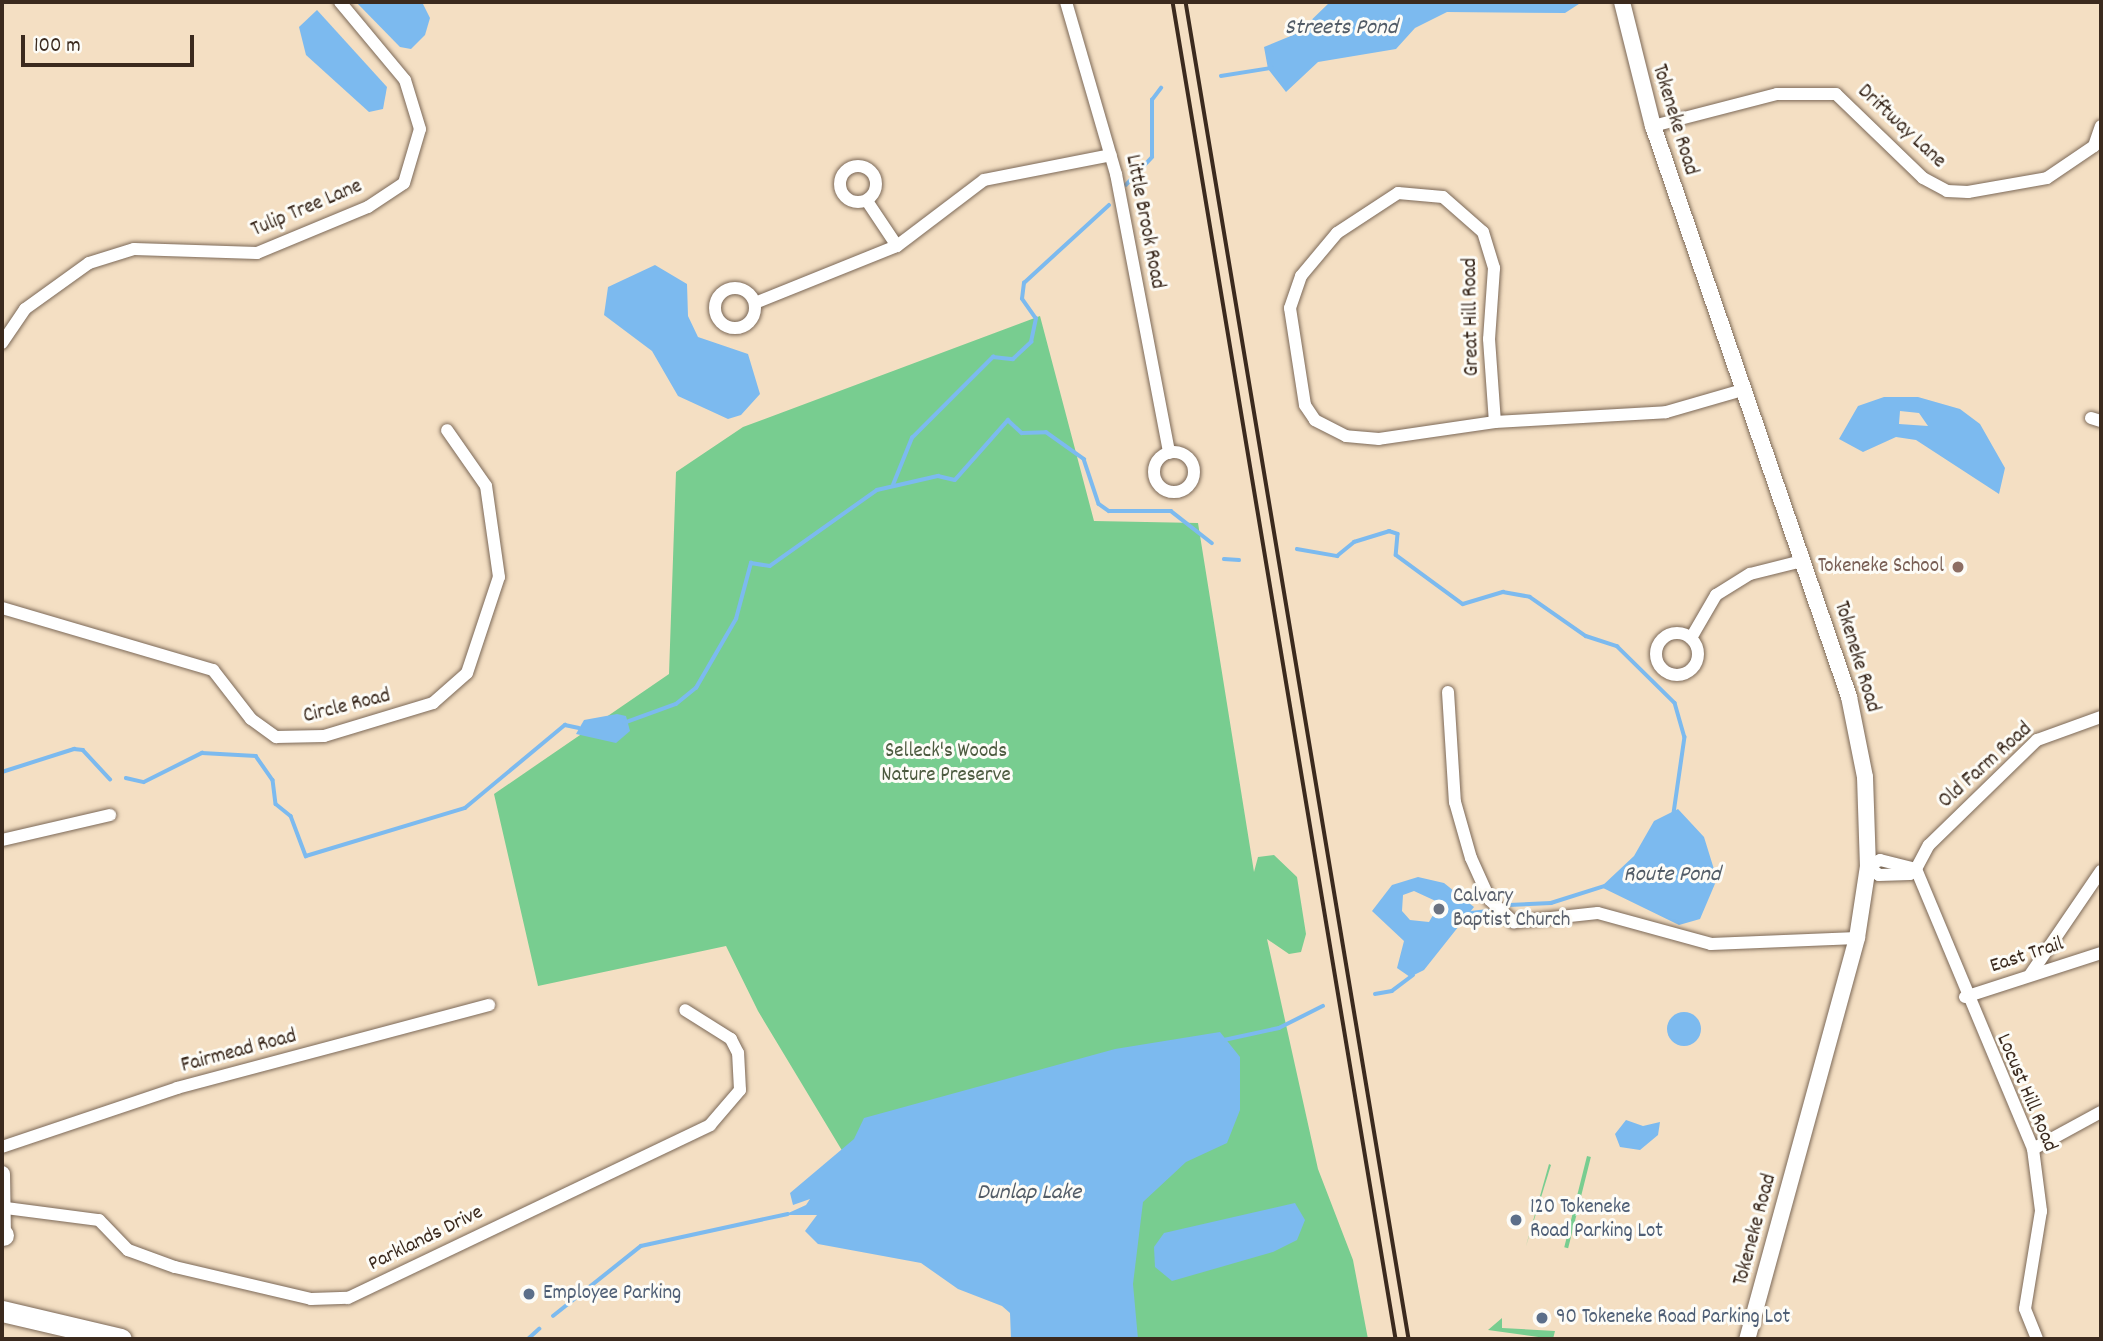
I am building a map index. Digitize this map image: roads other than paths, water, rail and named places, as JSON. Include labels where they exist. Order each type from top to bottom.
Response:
[{"type":"highway","points":[[2,1311],[119,1339]]},
{"type":"main road","name":"Tokeneke Road","points":[[1622,2],[1653,126],[1855,723],[1865,777],[1868,866],[1857,938],[1747,1339]]},
{"type":"main road","points":[[2,1174],[6,1208],[3,1236]]},
{"type":"street","name":"Tulip Tree Lane","points":[[2,343],[25,309],[96,260],[134,248],[257,253],[368,207],[404,183],[420,129],[405,80],[340,2]]},
{"type":"street","name":"Little Brook Road","points":[[1066,2],[1111,155],[1169,453]]},
{"type":"street","name":"Driftway Lane","points":[[1653,126],[1777,94],[1836,94],[1923,178],[1947,191],[1968,192],[2047,178],[2094,146],[2101,126]]},
{"type":"street","points":[[755,303],[897,246],[984,180],[1111,155]]},
{"type":"street","name":"Great Hill Road","points":[[1495,422],[1489,339],[1494,268],[1483,232],[1443,197],[1412,192],[1383,198],[1337,233],[1295,290],[1291,330],[1306,405],[1328,429],[1363,439],[1495,422],[1666,412],[1742,390]]},
{"type":"street","points":[[867,201],[897,246]]},
{"type":"street","name":"Circle Road","points":[[2,608],[213,670],[251,719],[276,737],[324,736],[433,703],[476,655],[499,577],[486,486],[447,429]]},
{"type":"street","points":[[1691,638],[1716,595],[1750,574],[1802,561]]},
{"type":"street","points":[[1448,692],[1455,802],[1471,859],[1490,900],[1514,922],[1598,913],[1711,944],[1857,938]]},
{"type":"street","name":"Old Farm Road","points":[[1916,869],[1929,845],[2037,740],[2101,717]]},
{"type":"street","points":[[2,841],[110,815]]},
{"type":"street","points":[[1868,866],[1879,875],[1902,876],[1916,869]]},
{"type":"street","name":"Locust Hill Road","points":[[1916,869],[1965,997],[2033,1149],[2041,1211],[2025,1309],[2037,1339]]},
{"type":"street","points":[[2030,975],[2101,871]]},
{"type":"street","name":"East Trail","points":[[1965,997],[2101,953]]},
{"type":"street","name":"Fairmead Road","points":[[2,1147],[177,1088],[489,1005]]},
{"type":"street","name":"Parklands Drive","points":[[6,1208],[99,1220],[128,1251],[175,1267],[311,1299],[348,1298],[710,1125],[740,1090],[738,1053],[731,1039],[685,1010]]},
{"type":"street","points":[[2033,1149],[2101,1112]]},
{"type":"water","points":[[356,2],[422,2],[430,18],[425,35],[411,49],[400,47]]},
{"type":"water","name":"Streets Pond","points":[[1330,2],[1582,2],[1565,13],[1447,12],[1415,28],[1396,49],[1318,62],[1286,92],[1268,69],[1264,47],[1298,33]]},
{"type":"water","points":[[317,10],[387,87],[383,109],[369,112],[306,55],[299,27]]},
{"type":"water","points":[[655,265],[687,284],[688,316],[698,337],[748,354],[760,394],[741,415],[728,419],[678,396],[652,351],[604,315],[608,287]]},
{"type":"water","points":[[1884,397],[1918,397],[1960,409],[1980,424],[2005,468],[1999,494],[1916,440],[1896,437],[1863,452],[1839,439],[1858,406]],"holes":[[[1900,411],[1919,413],[1928,426],[1899,424]]]},
{"type":"water","points":[[617,714],[626,716],[630,731],[616,743],[576,734],[584,720]]},
{"type":"water","name":"Route Pond","points":[[1678,809],[1704,837],[1717,879],[1700,919],[1679,925],[1601,887],[1634,856],[1654,821]]},
{"type":"water","points":[[1418,877],[1444,883],[1474,907],[1424,970],[1410,977],[1397,968],[1404,941],[1372,911],[1392,885]],"holes":[[[1414,891],[1440,903],[1429,922],[1410,920],[1402,911],[1403,895]]]},
{"type":"water","points":[[1684,1012],[1696,1017],[1701,1029],[1696,1041],[1684,1046],[1672,1041],[1667,1029],[1672,1017]]},
{"type":"water","name":"Dunlap Lake","points":[[1220,1032],[1240,1057],[1240,1110],[1227,1143],[1186,1162],[1143,1202],[1133,1284],[1138,1339],[1011,1339],[1010,1313],[1002,1306],[958,1289],[921,1263],[818,1244],[805,1231],[817,1215],[784,1215],[806,1205],[810,1199],[793,1205],[790,1193],[854,1139],[864,1118],[1115,1049]]},
{"type":"water","points":[[1626,1120],[1643,1126],[1660,1122],[1658,1135],[1640,1150],[1620,1147],[1615,1134]]},
{"type":"water","points":[[1295,1203],[1305,1220],[1297,1240],[1273,1252],[1172,1281],[1155,1267],[1154,1247],[1164,1233]]},
{"type":"waterway","points":[[1221,76],[1271,68]]},
{"type":"waterway","points":[[1126,185],[1152,157],[1152,100],[1161,88]]},
{"type":"waterway","points":[[893,485],[912,438],[993,357],[1013,359],[1031,342],[1036,319],[1022,299],[1024,283],[1109,205]]},
{"type":"waterway","points":[[624,723],[676,704],[696,688],[736,619],[751,563],[770,566],[877,490],[938,476],[955,480],[1008,420],[1022,433],[1046,432],[1084,459],[1099,504],[1109,511],[1171,511],[1212,543]]},
{"type":"waterway","points":[[1297,549],[1337,556],[1354,542],[1389,531],[1398,534],[1396,555],[1463,604],[1503,592],[1530,597],[1586,636],[1617,646],[1675,703],[1685,737],[1674,813]]},
{"type":"waterway","points":[[1224,559],[1239,560]]},
{"type":"waterway","points":[[126,778],[144,782],[202,753],[256,756],[273,780],[276,804],[291,816],[306,856],[465,808],[565,725],[579,728]]},
{"type":"waterway","points":[[2,772],[74,749],[83,750],[110,779]]},
{"type":"waterway","points":[[1509,905],[1551,903],[1605,886]]},
{"type":"waterway","points":[[1471,913],[1488,911]]},
{"type":"waterway","points":[[1375,994],[1392,991],[1413,975]]},
{"type":"waterway","points":[[1224,1040],[1279,1028],[1323,1006]]},
{"type":"waterway","points":[[553,1316],[641,1246],[788,1214]]},
{"type":"waterway","points":[[528,1339],[539,1329]]},
{"type":"railway","points":[[1173,2],[1396,1339]]},
{"type":"railway","points":[[1186,2],[1409,1339]]},
{"type":"place","name":"Tokeneke School","points":[[1958,567]]},
{"type":"place","name":"Calvary Baptist Church","points":[[1439,909]]},
{"type":"place","name":"120 Tokeneke Road Parking Lot","points":[[1516,1220]]},
{"type":"place","name":"Employee Parking","points":[[529,1294]]},
{"type":"place","name":"90 Tokeneke Road Parking Lot","points":[[1542,1318]]},
{"type":"park label","name":"Selleck's Woods Nature Preserve","points":[[946,764]]}]
